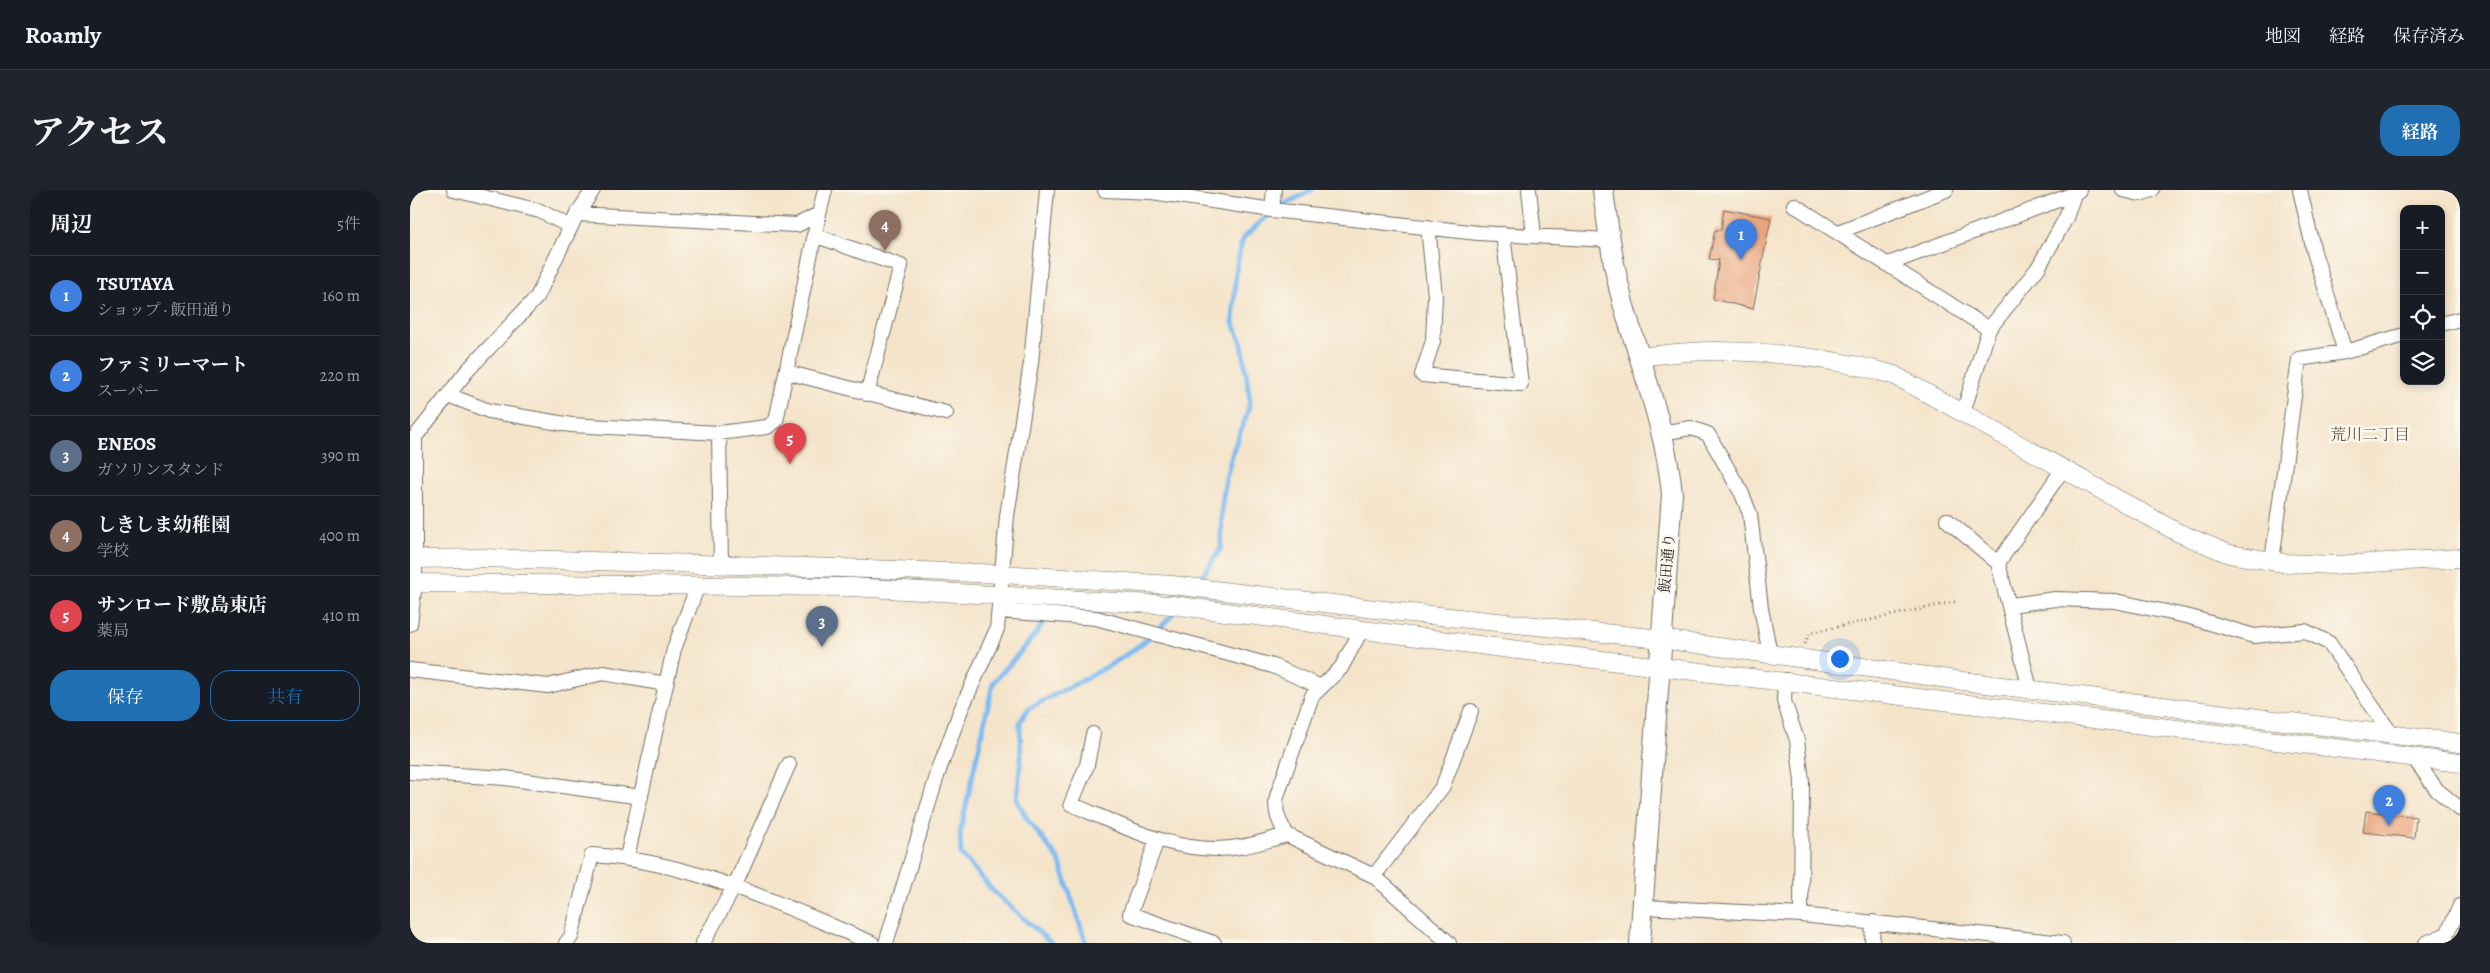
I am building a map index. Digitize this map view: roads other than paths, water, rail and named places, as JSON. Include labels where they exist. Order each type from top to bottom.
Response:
[{"type":"main road","name":"飯田通り","points":[[1603,190],[1609,240],[1622,300],[1669,459],[1672,494],[1660,639],[1640,943]]},
{"type":"street","points":[[454,190],[540,211],[570,227]]},
{"type":"street","points":[[410,624],[413,437],[467,371],[537,297],[570,227],[593,190]]},
{"type":"street","points":[[448,395],[489,411],[571,425],[719,433],[767,427],[776,421],[825,190]]},
{"type":"street","points":[[886,943],[938,773],[960,712],[997,629],[1008,516],[1031,362],[1047,190]]},
{"type":"street","points":[[1105,190],[1152,192],[1272,210],[1428,227],[1503,234],[1609,240]]},
{"type":"street","points":[[1272,210],[1274,190]]},
{"type":"street","points":[[1530,190],[1534,235]]},
{"type":"street","points":[[1838,232],[1946,190]]},
{"type":"street","points":[[2123,190],[2143,191]]},
{"type":"street","points":[[2300,190],[2314,252],[2345,352]]},
{"type":"street","points":[[1888,264],[2076,192]]},
{"type":"street","points":[[1963,413],[1989,328],[2038,268],[2066,218],[2076,192]]},
{"type":"street","points":[[1794,205],[1989,328]]},
{"type":"street","points":[[577,214],[797,225],[819,214]]},
{"type":"street","points":[[1428,227],[1435,296],[1433,341],[1422,375],[1521,384],[1503,234]]},
{"type":"street","points":[[814,235],[901,266],[867,394]]},
{"type":"street","points":[[2445,323],[2460,319]]},
{"type":"street","points":[[2272,561],[2299,359],[2345,352],[2400,336]]},
{"type":"street","points":[[1639,357],[1720,350],[1812,358],[1894,375],[2177,532],[2229,554],[2272,561],[2334,565],[2460,558]]},
{"type":"street","points":[[786,372],[946,413]]},
{"type":"street","points":[[1661,433],[1691,428],[1708,434],[1742,494],[1750,514],[1761,608],[1770,654]]},
{"type":"street","points":[[719,433],[721,565]]},
{"type":"street","points":[[1998,562],[2063,469]]},
{"type":"street","points":[[1947,520],[1998,562],[2030,689]]},
{"type":"street","points":[[412,559],[482,558],[1002,574],[1172,585],[1400,612],[1660,639],[2030,689],[2460,743]]},
{"type":"street","points":[[412,583],[698,584],[851,587],[1000,602],[1096,618],[1273,666],[1321,687]]},
{"type":"street","points":[[627,857],[674,649],[698,584]]},
{"type":"street","points":[[2010,604],[2056,599],[2115,600],[2190,617],[2254,636],[2304,631],[2329,643],[2392,735]]},
{"type":"street","points":[[1000,602],[1172,605],[1502,648],[1785,680],[2460,763]]},
{"type":"street","points":[[1362,629],[1341,668],[1312,696],[1277,796],[1275,807],[1279,822],[1287,835],[1374,876],[1449,943]]},
{"type":"street","points":[[410,670],[548,686],[603,673],[666,684]]},
{"type":"street","points":[[1785,680],[1784,701],[1797,740],[1802,781],[1801,915]]},
{"type":"street","points":[[1374,876],[1442,786],[1471,711]]},
{"type":"street","points":[[1093,734],[1087,765],[1071,804],[1157,840],[1205,848],[1238,848],[1287,835]]},
{"type":"street","points":[[2413,757],[2437,790],[2460,810]]},
{"type":"street","points":[[703,943],[735,886],[788,764]]},
{"type":"street","points":[[410,772],[505,778],[640,796]]},
{"type":"street","points":[[1157,840],[1130,914],[1214,943]]},
{"type":"street","points":[[566,943],[571,937],[592,855],[627,857],[735,886],[872,943]]},
{"type":"street","points":[[2426,943],[2450,935],[2460,906]]},
{"type":"street","points":[[1642,907],[1801,915],[2063,943]]},
{"type":"street","points":[[1872,943],[1873,922]]},
{"type":"waterway","points":[[1277,208],[1312,190]]},
{"type":"waterway","points":[[1196,585],[1221,548],[1222,503],[1226,478],[1250,401],[1242,343],[1233,322],[1236,272],[1240,249],[1243,238],[1271,213]]},
{"type":"waterway","points":[[1086,943],[1059,860],[1027,819],[1017,800],[1021,758],[1020,722],[1028,709],[1127,654],[1162,626],[1177,609]]},
{"type":"waterway","points":[[1045,620],[1035,635],[993,683],[960,833],[961,854],[993,891],[1051,943]]},
{"type":"place","name":"しきしま幼稚園","points":[[885,251]]},
{"type":"place","name":"TSUTAYA","points":[[1741,260]]},
{"type":"place","name":"サンロード敷島東店","points":[[790,464]]},
{"type":"place","name":"ENEOS","points":[[822,647]]},
{"type":"place","name":"ファミリーマート","points":[[2389,826]]},
{"type":"district","name":"荒川二丁目","points":[[2370,434]]}]
